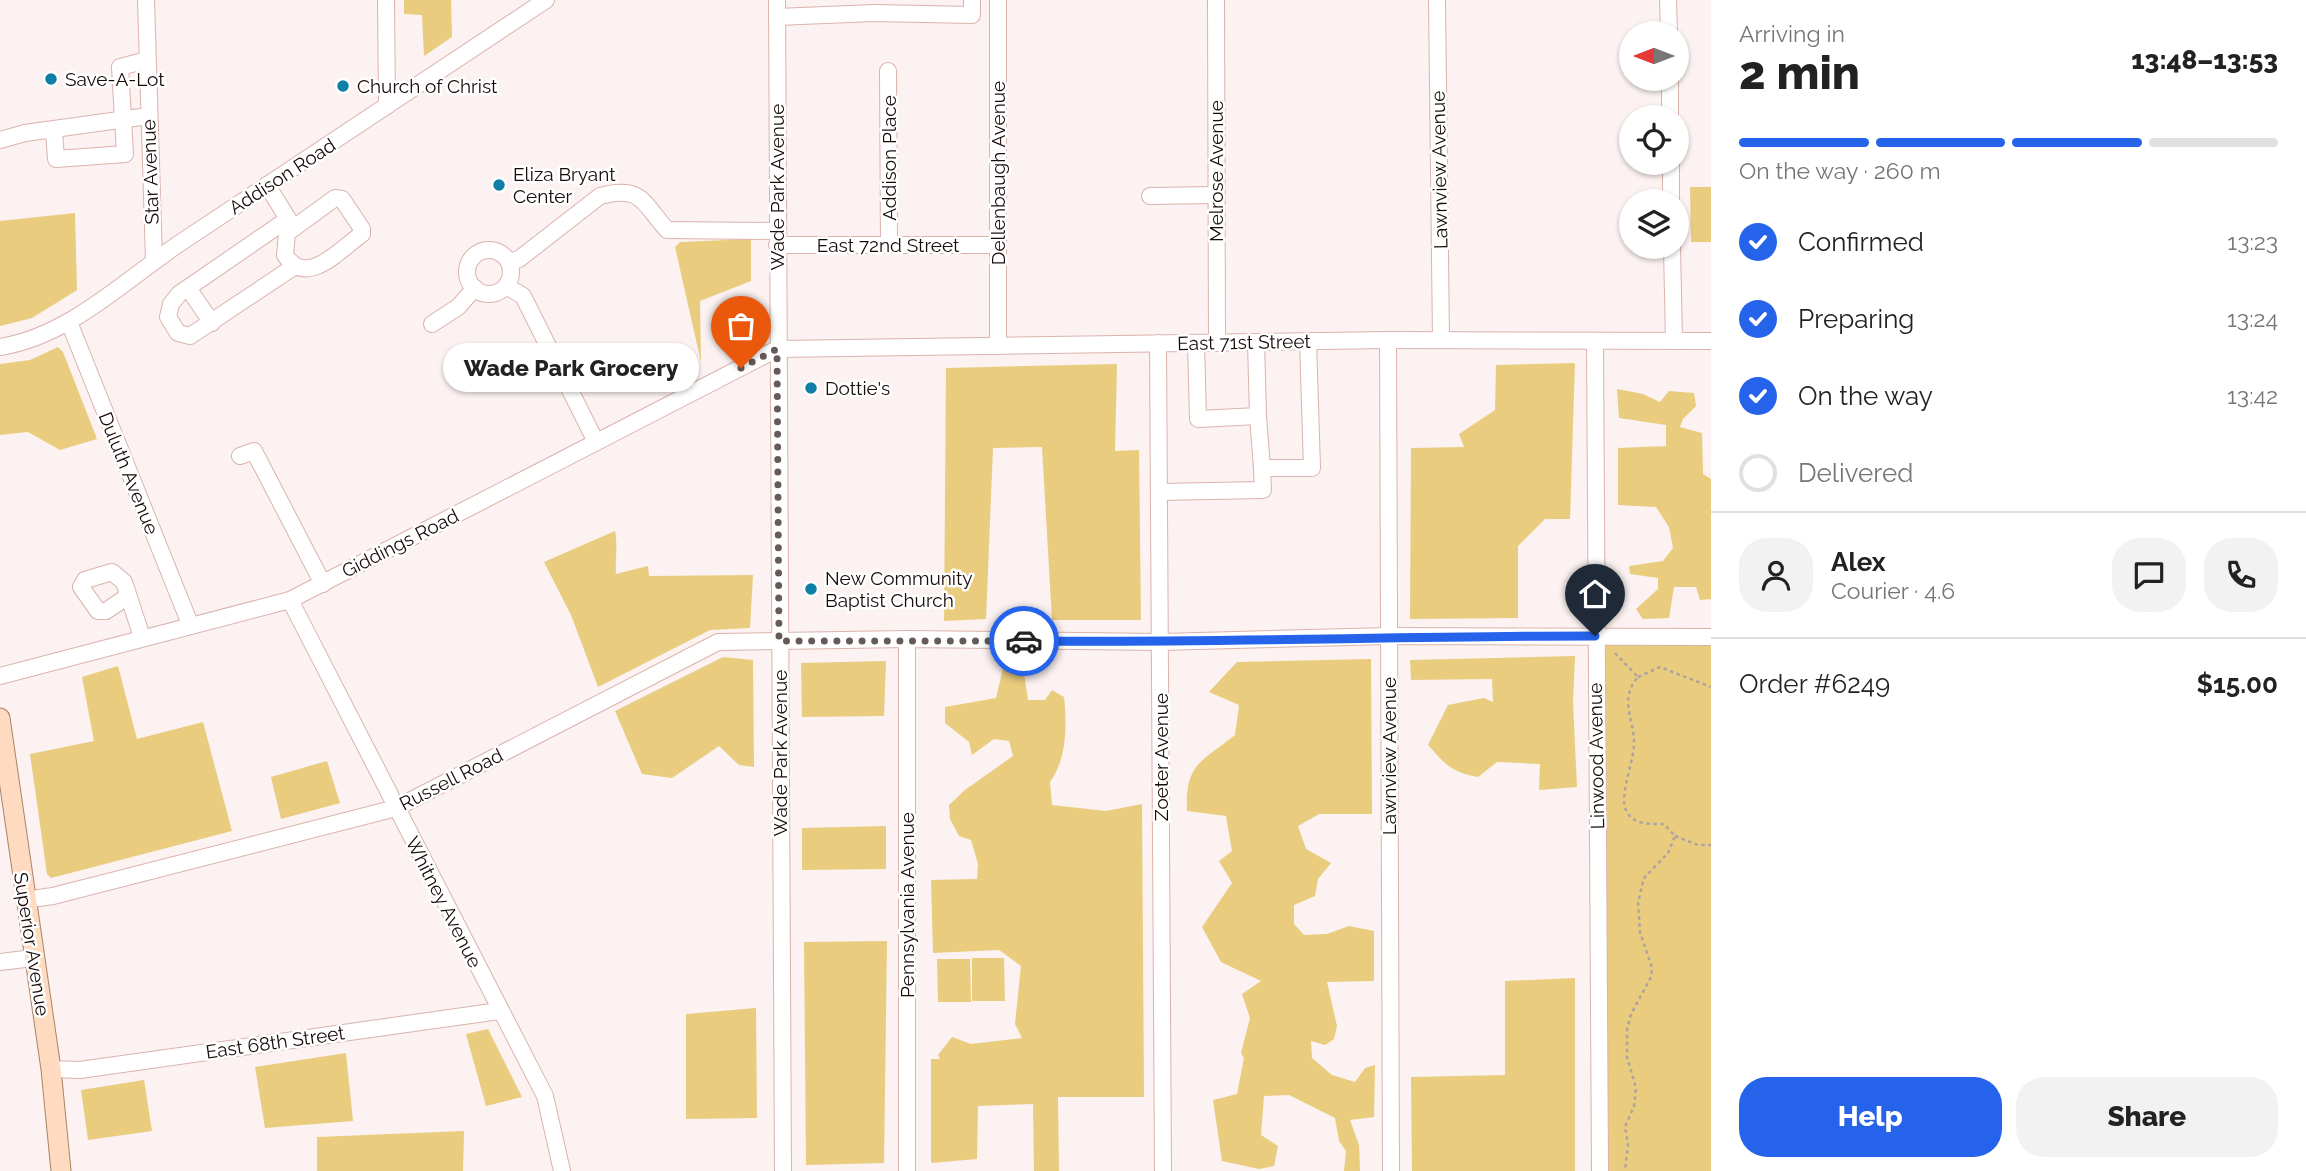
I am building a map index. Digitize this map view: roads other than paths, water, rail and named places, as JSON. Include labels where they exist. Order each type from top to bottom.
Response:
[{"type":"main road","name":"Superior Avenue","points":[[0,718],[24,900],[51,1069],[61,1171]]},
{"type":"street","name":"Star Avenue","points":[[146,0],[154,260]]},
{"type":"street","points":[[386,0],[387,106]]},
{"type":"street","name":"Addison Road","points":[[7,346],[68,322],[154,260],[547,0]]},
{"type":"street","name":"Wade Park Avenue","points":[[777,0],[783,1171]]},
{"type":"street","points":[[777,17],[824,8],[927,7],[972,15],[972,0]]},
{"type":"street","name":"Dellenbaugh Avenue","points":[[998,0],[998,346]]},
{"type":"street","name":"Melrose Avenue","points":[[1216,0],[1217,343]]},
{"type":"street","name":"Lawnview Avenue","points":[[1437,0],[1441,340]]},
{"type":"street","points":[[1668,0],[1669,21]]},
{"type":"street","points":[[54,130],[56,159],[125,155],[120,67],[147,60]]},
{"type":"street","name":"Addison Place","points":[[888,71],[889,245]]},
{"type":"street","points":[[0,140],[148,116]]},
{"type":"street","points":[[268,185],[290,223],[284,247],[285,255],[295,266],[310,270],[324,263],[328,257],[362,234],[362,229],[342,199],[335,198],[290,223],[188,288],[170,303],[168,317],[178,333],[190,335],[295,266]]},
{"type":"street","name":"East 72nd Street","points":[[509,262],[519,259],[600,196],[614,192],[634,192],[645,200],[667,230],[889,245],[998,245]]},
{"type":"street","points":[[1150,196],[1216,195]]},
{"type":"street","points":[[496,251],[509,262],[511,270],[506,286],[491,293],[475,289],[468,274],[472,258],[479,252],[496,251]]},
{"type":"street","points":[[1672,259],[1674,341]]},
{"type":"street","points":[[506,286],[523,296],[596,442]]},
{"type":"street","points":[[188,288],[212,323]]},
{"type":"street","points":[[432,324],[458,307],[475,289]]},
{"type":"street","name":"Duluth Avenue","points":[[68,322],[190,624]]},
{"type":"street","name":"Lawnview Avenue","points":[[1388,340],[1391,1171]]},
{"type":"street","name":"East 71st Street","points":[[777,349],[1388,340],[1711,341]]},
{"type":"street","points":[[1262,468],[1312,468],[1308,341]]},
{"type":"street","name":"Linwood Avenue","points":[[1595,341],[1600,1171]]},
{"type":"street","points":[[1159,492],[1263,490],[1256,342]]},
{"type":"street","name":"Zoeter Avenue","points":[[1158,343],[1163,1171]]},
{"type":"street","points":[[1196,343],[1198,419],[1258,416]]},
{"type":"street","name":"Giddings Road","points":[[0,676],[190,624],[290,600],[777,349]]},
{"type":"street","points":[[240,456],[254,451],[323,584]]},
{"type":"street","points":[[128,596],[142,637]]},
{"type":"street","name":"Whitney Avenue","points":[[290,600],[545,1096],[562,1171]]},
{"type":"street","name":"Russell Road","points":[[24,900],[53,896],[396,808],[718,642],[907,639],[1161,642],[1388,636],[1711,637]]},
{"type":"street","name":"Pennsylvania Avenue","points":[[907,639],[907,1171]]},
{"type":"street","points":[[0,962],[33,958]]},
{"type":"street","name":"East 68th Street","points":[[51,1069],[80,1070],[499,1011]]},
{"type":"place","name":"Save-A-Lot","points":[[51,79]]},
{"type":"place","name":"Church of Christ","points":[[343,86]]},
{"type":"place","name":"Eliza Bryant Center","points":[[499,185]]},
{"type":"place","name":"Wade Park Grocery","points":[[741,368]]},
{"type":"place","name":"Dottie's","points":[[811,388]]},
{"type":"place","name":"New Community Baptist Church","points":[[811,589]]}]
